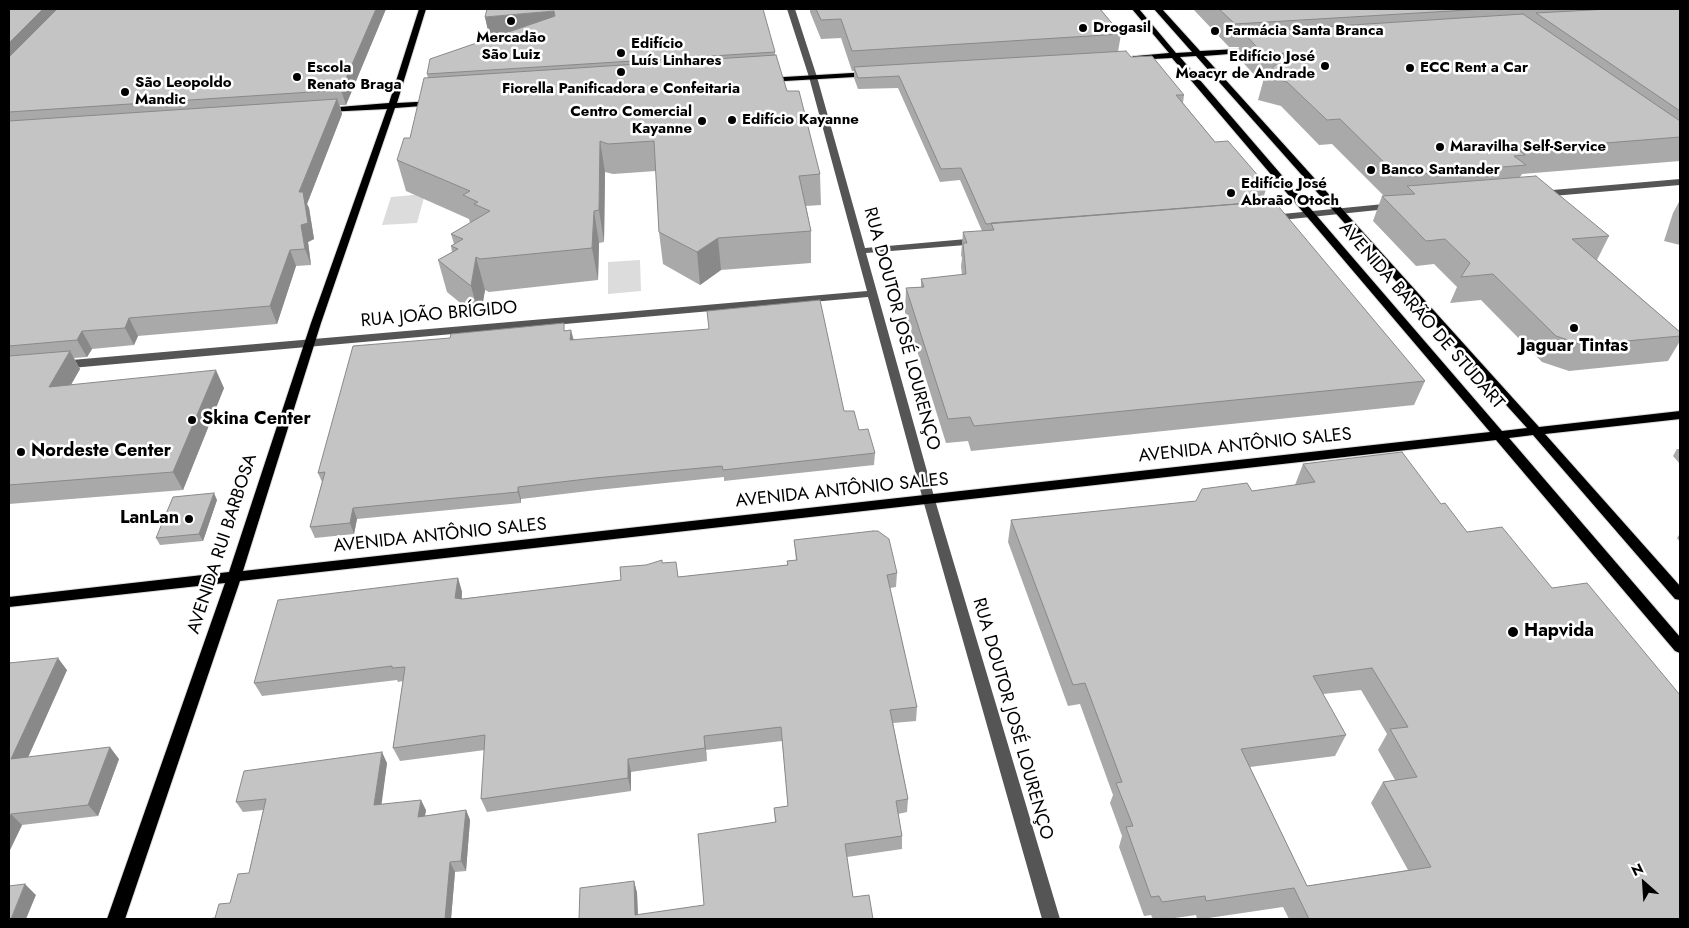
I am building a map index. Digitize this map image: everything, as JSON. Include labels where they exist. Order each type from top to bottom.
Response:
[{"type":"main road","name":"AVENIDA RUI BARBOSA","points":[[116,919],[234,578],[309,344],[392,106],[422,9]]},
{"type":"main road","name":"AVENIDA BARÃO DE STUDART","points":[[1135,9],[1680,647]]},
{"type":"main road","name":"AVENIDA BARÃO DE STUDART","points":[[1158,9],[1338,212],[1538,432],[1680,596]]},
{"type":"main road","points":[[1129,58],[1261,50]]},
{"type":"main road","points":[[754,81],[881,73]]},
{"type":"main road","points":[[316,111],[442,102]]},
{"type":"main road","name":"AVENIDA ANTÔNIO SALES","points":[[9,602],[1680,415]]},
{"type":"street","name":"RUA DOUTOR JOSÉ LOURENÇO","points":[[791,9],[813,77],[929,500],[1051,919]]},
{"type":"street","points":[[1534,194],[1680,182]]},
{"type":"street","points":[[1263,219],[1406,205]]},
{"type":"street","points":[[860,250],[985,241]]},
{"type":"street","name":"RUA JOÃO BRÍGIDO","points":[[48,366],[872,294]]},
{"type":"shaded area","points":[[425,194],[417,223],[382,225],[391,197]]},
{"type":"shaded area","points":[[640,260],[641,291],[608,294],[608,262]]},
{"type":"building","points":[[9,9],[43,9],[9,43]]},
{"type":"building","points":[[57,9],[376,9],[341,90],[9,112],[9,57]]},
{"type":"building","points":[[487,9],[763,9],[775,52],[427,74],[430,59],[555,16],[554,11],[485,17]]},
{"type":"building","points":[[816,9],[1100,9],[1121,34],[852,51],[841,19],[821,20]]},
{"type":"building","points":[[1219,9],[1484,9],[1235,24]]},
{"type":"building","points":[[1609,9],[1680,9],[1680,111],[1536,13]]},
{"type":"building","points":[[1523,14],[1680,121],[1680,137],[1519,150],[1525,155],[1514,156],[1526,165],[1398,176],[1340,119],[1327,120],[1287,82],[1264,76],[1288,53],[1264,55],[1243,32]]},
{"type":"building","points":[[1126,51],[1131,57],[1152,56],[1184,95],[1176,95],[1215,142],[1228,141],[1267,186],[1252,187],[1264,202],[986,224],[961,168],[941,169],[899,76],[858,78],[854,67]]},
{"type":"building","points":[[776,55],[787,91],[799,91],[820,174],[799,176],[811,231],[718,238],[697,252],[659,232],[654,141],[608,144],[600,141],[599,210],[594,211],[592,248],[480,259],[476,257],[471,286],[438,260],[458,249],[451,246],[463,239],[451,234],[490,211],[474,204],[478,202],[463,195],[470,191],[397,160],[404,138],[410,138],[424,78]]},
{"type":"building","points":[[337,99],[299,192],[303,192],[308,223],[301,225],[305,249],[290,250],[270,306],[129,318],[125,328],[82,331],[77,340],[9,346],[9,121]]},
{"type":"building","points":[[1536,176],[1609,236],[1572,239],[1680,332],[1680,336],[1583,345],[1556,336],[1493,274],[1461,277],[1470,263],[1445,239],[1426,241],[1382,196],[1415,194],[1407,186]]},
{"type":"building","points":[[1274,201],[1425,381],[974,426],[970,417],[948,419],[906,288],[924,287],[921,279],[966,274],[963,243],[967,243],[963,232],[994,230],[991,223]]},
{"type":"building","points":[[820,300],[844,411],[854,411],[859,430],[868,429],[875,453],[723,470],[722,466],[595,478],[518,487],[518,492],[353,508],[350,523],[310,527],[325,472],[318,473],[353,346],[450,338],[451,334],[564,323],[564,331],[571,330],[570,340],[709,329],[707,311]]},
{"type":"building","points":[[70,351],[49,387],[216,370],[173,472],[9,485],[9,356]]},
{"type":"building","points":[[1402,452],[1441,504],[1445,503],[1467,532],[1502,527],[1552,588],[1587,583],[1680,695],[1680,919],[1309,919],[1294,888],[1206,901],[1205,896],[1162,902],[1159,896],[1151,897],[1126,827],[1133,826],[1116,783],[1122,782],[1085,683],[1073,685],[1011,520],[1196,501],[1202,489],[1247,483],[1252,491],[1315,482],[1303,464]],"holes":[[[1372,668],[1408,727],[1390,729],[1417,777],[1383,782],[1431,867],[1307,886],[1241,749],[1346,735],[1313,676]]]},
{"type":"building","points":[[214,493],[199,534],[156,538],[173,497]]},
{"type":"building","points":[[878,531],[889,539],[897,573],[887,575],[917,707],[890,710],[908,799],[896,801],[902,836],[845,844],[853,897],[869,895],[873,919],[579,919],[580,888],[634,881],[635,915],[704,905],[698,834],[776,822],[774,808],[788,806],[781,727],[704,736],[705,748],[628,759],[628,778],[481,799],[485,735],[393,748],[405,667],[392,668],[392,666],[254,683],[278,600],[458,578],[455,598],[462,599],[621,580],[620,567],[646,565],[662,560],[662,563],[676,562],[678,577],[788,565],[787,561],[797,560],[794,540]]},
{"type":"building","points":[[58,658],[11,759],[110,747],[88,805],[11,814],[9,818],[9,663]]},
{"type":"building","points":[[382,752],[374,805],[421,800],[418,817],[466,810],[461,861],[450,862],[445,919],[206,919],[215,918],[219,904],[230,903],[238,874],[249,873],[266,799],[236,802],[244,771]]},
{"type":"building","points":[[25,884],[11,919],[9,919],[9,886]]},
{"type":"place","name":"Mercadão São Luiz","points":[[511,21]]},
{"type":"place","name":"Drogasil","points":[[1083,28]]},
{"type":"place","name":"Farmácia Santa Branca","points":[[1215,31]]},
{"type":"place","name":"Edifício Luís Linhares","points":[[621,53]]},
{"type":"place","name":"Edifício José Moacyr de Andrade","points":[[1325,66]]},
{"type":"place","name":"ECC Rent a Car","points":[[1410,68]]},
{"type":"place","name":"Fiorella Panificadora e Confeitaria","points":[[621,72]]},
{"type":"place","name":"Escola Renato Braga","points":[[297,77]]},
{"type":"place","name":"São Leopoldo Mandic","points":[[125,92]]},
{"type":"place","name":"Edifício Kayanne","points":[[732,120]]},
{"type":"place","name":"Centro Comercial Kayanne","points":[[702,121]]},
{"type":"place","name":"Maravilha Self-Service","points":[[1440,147]]},
{"type":"place","name":"Banco Santander","points":[[1371,170]]},
{"type":"place","name":"Edifício José Abraão Otoch","points":[[1231,193]]},
{"type":"place","name":"Jaguar Tintas","points":[[1574,328]]},
{"type":"place","name":"Skina Center","points":[[192,420]]},
{"type":"place","name":"Nordeste Center","points":[[21,452]]},
{"type":"place","name":"LanLan","points":[[189,519]]},
{"type":"place","name":"Hapvida","points":[[1513,632]]}]
